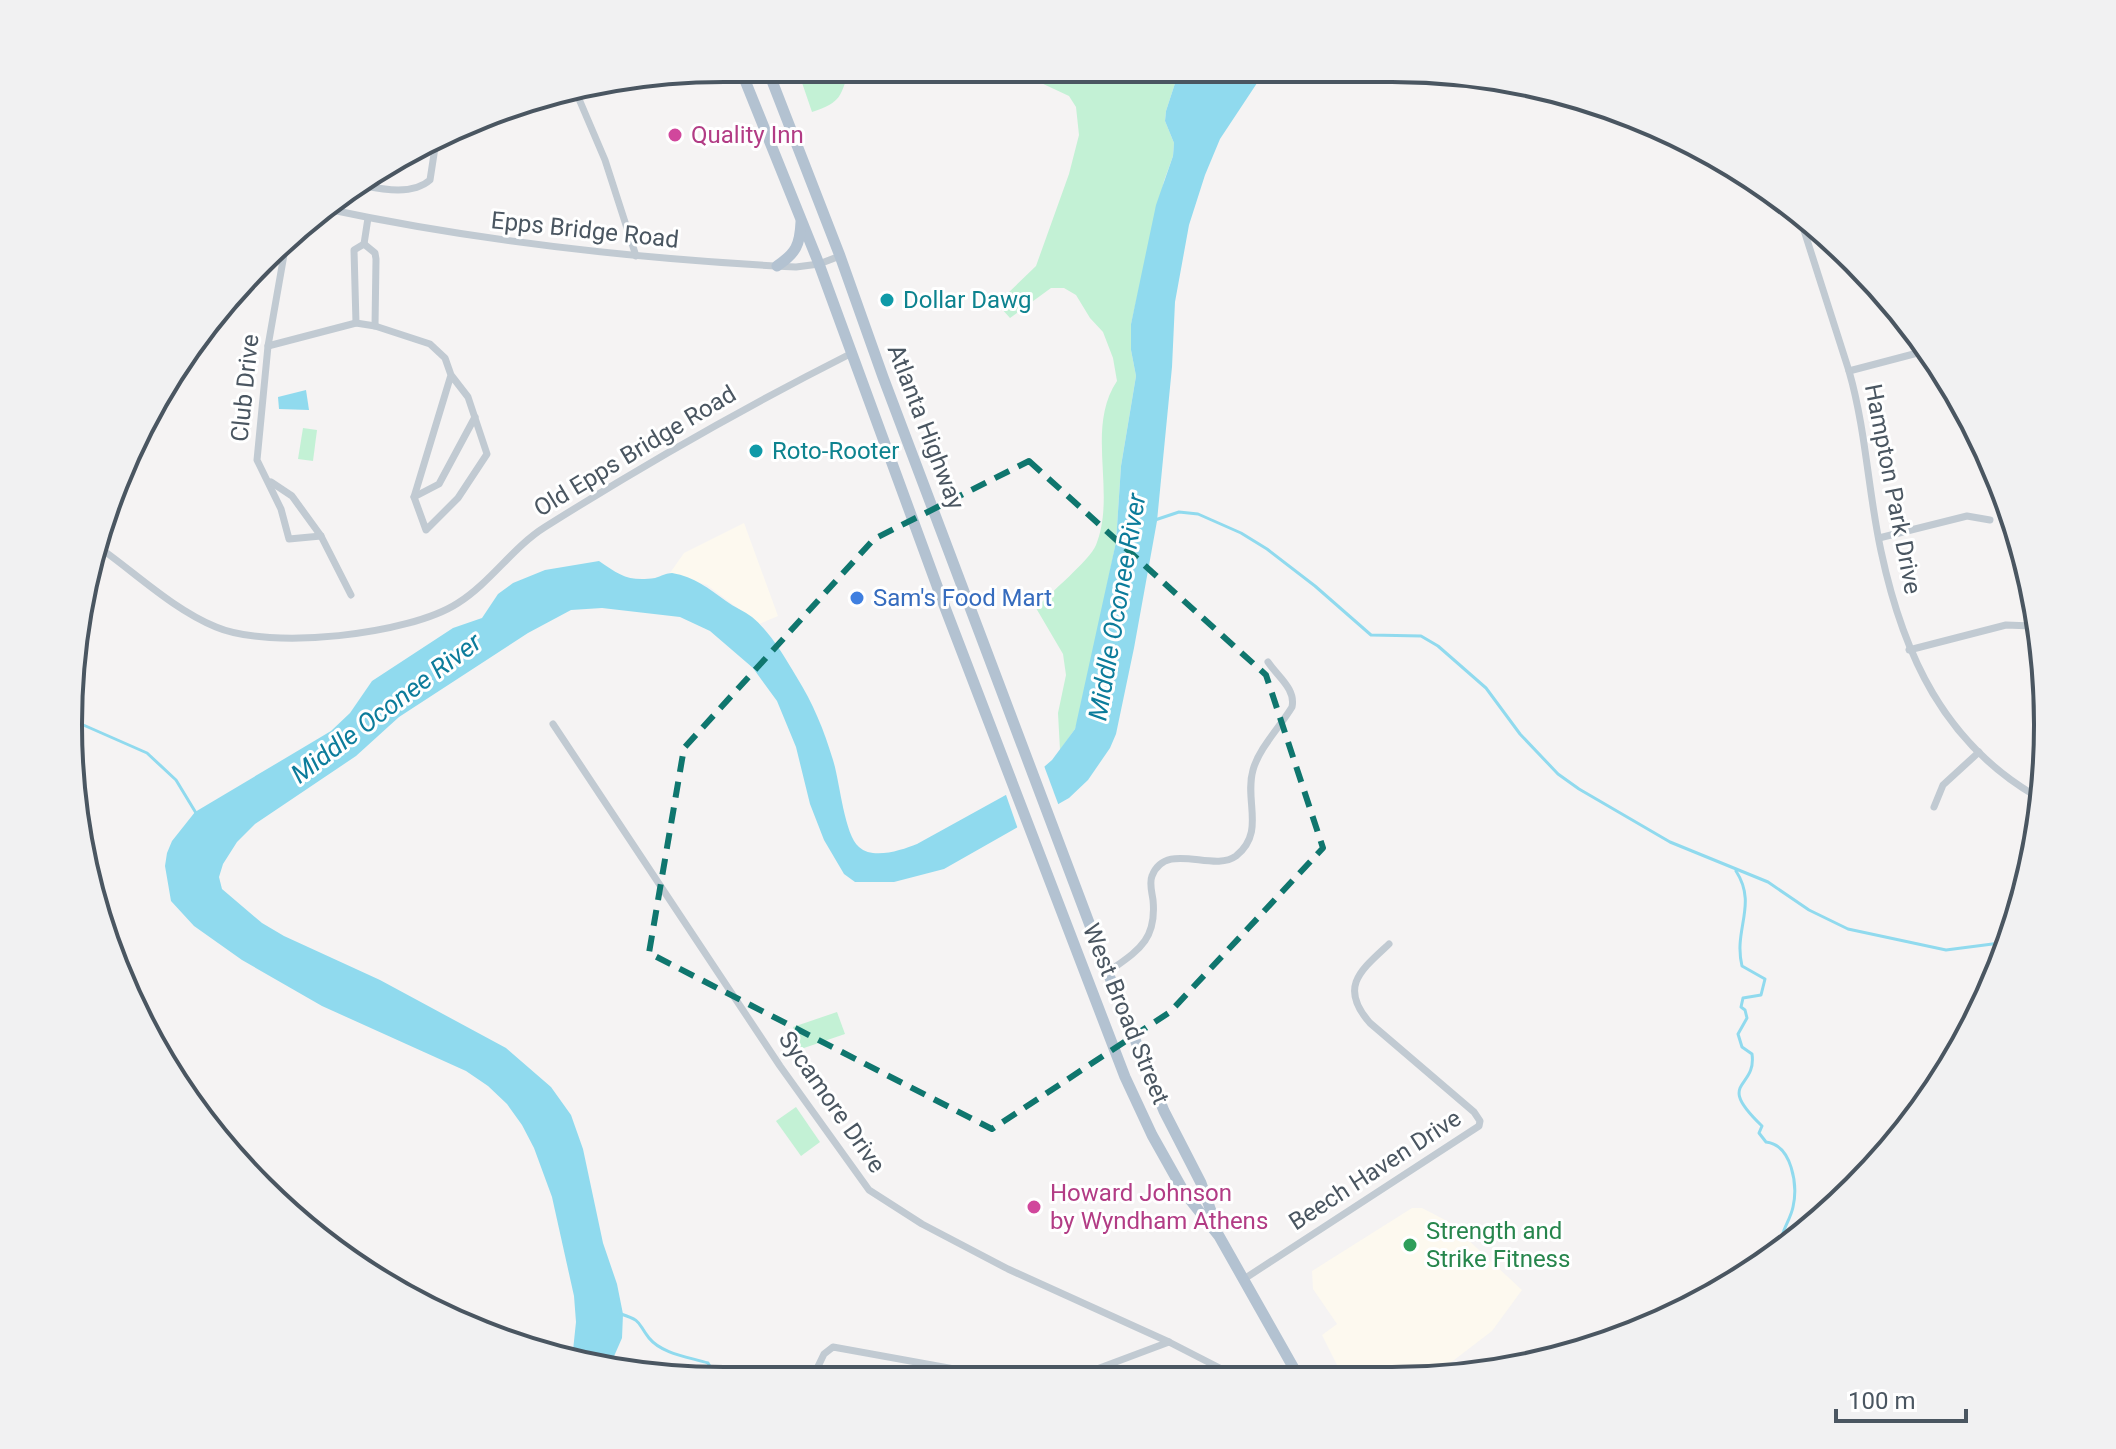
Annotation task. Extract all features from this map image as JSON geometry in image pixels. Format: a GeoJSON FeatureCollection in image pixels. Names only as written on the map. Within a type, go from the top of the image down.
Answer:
{"type":"FeatureCollection","features":[{"type":"Feature","properties":{"kind":"main road","name":"Atlanta Highway"},"geometry":{"type":"LineString","coordinates":[[746,82],[819,264],[1017,794]]}},
{"type":"Feature","properties":{"kind":"main road","name":"Atlanta Highway"},"geometry":{"type":"LineString","coordinates":[[772,82],[1045,801]]}},
{"type":"Feature","properties":{"kind":"main road"},"geometry":{"type":"LineString","coordinates":[[777,266],[790,258],[799,246],[801,217]]}},
{"type":"Feature","properties":{"kind":"main road","name":"West Broad Street"},"geometry":{"type":"LineString","coordinates":[[1017,794],[1118,1058],[1152,1135],[1184,1192],[1219,1236],[1292,1367]]}},
{"type":"Feature","properties":{"kind":"main road","name":"West Broad Street"},"geometry":{"type":"LineString","coordinates":[[1045,801],[1138,1050],[1164,1111],[1201,1183],[1219,1236]]}},
{"type":"Feature","properties":{"kind":"main road"},"geometry":{"type":"LineString","coordinates":[[1118,1058],[1138,1050]]}},
{"type":"Feature","properties":{"kind":"street"},"geometry":{"type":"LineString","coordinates":[[579,99],[605,160],[636,256]]}},
{"type":"Feature","properties":{"kind":"street"},"geometry":{"type":"LineString","coordinates":[[374,186],[405,190],[423,186],[430,180],[434,151]]}},
{"type":"Feature","properties":{"kind":"street","name":"Epps Bridge Road"},"geometry":{"type":"LineString","coordinates":[[338,211],[486,240],[636,256],[777,266],[819,264],[840,256]]}},
{"type":"Feature","properties":{"kind":"street"},"geometry":{"type":"LineString","coordinates":[[364,244],[368,218]]}},
{"type":"Feature","properties":{"kind":"street","name":"Hampton Park Drive"},"geometry":{"type":"LineString","coordinates":[[1805,233],[1860,409],[1879,538],[1900,626],[1909,650],[1941,707],[1979,752],[2002,774],[2031,792]]}},
{"type":"Feature","properties":{"kind":"street"},"geometry":{"type":"LineString","coordinates":[[364,244],[375,253],[376,259],[375,326]]}},
{"type":"Feature","properties":{"kind":"street"},"geometry":{"type":"LineString","coordinates":[[356,323],[354,250],[364,244]]}},
{"type":"Feature","properties":{"kind":"street","name":"Club Drive"},"geometry":{"type":"LineString","coordinates":[[284,257],[268,346],[257,460],[269,481],[289,539],[321,536]]}},
{"type":"Feature","properties":{"kind":"street"},"geometry":{"type":"LineString","coordinates":[[268,346],[356,323],[430,344],[445,358],[451,375],[468,397],[487,454],[458,498],[426,530],[414,497],[451,375]]}},
{"type":"Feature","properties":{"kind":"street","name":"Old Epps Bridge Road"},"geometry":{"type":"LineString","coordinates":[[106,552],[163,596],[219,629],[265,637],[314,639],[417,620],[458,603],[539,531],[593,497],[762,399],[852,353]]}},
{"type":"Feature","properties":{"kind":"street"},"geometry":{"type":"LineString","coordinates":[[1849,371],[1916,354]]}},
{"type":"Feature","properties":{"kind":"street"},"geometry":{"type":"LineString","coordinates":[[414,497],[439,484],[475,417]]}},
{"type":"Feature","properties":{"kind":"street"},"geometry":{"type":"LineString","coordinates":[[269,481],[292,496],[321,536],[351,595]]}},
{"type":"Feature","properties":{"kind":"street"},"geometry":{"type":"LineString","coordinates":[[1879,538],[1967,516],[1990,520]]}},
{"type":"Feature","properties":{"kind":"street"},"geometry":{"type":"LineString","coordinates":[[1909,650],[2006,625],[2026,626]]}},
{"type":"Feature","properties":{"kind":"street"},"geometry":{"type":"LineString","coordinates":[[1108,973],[1135,953],[1148,938],[1154,913],[1151,880],[1158,868],[1179,857],[1219,862],[1229,860],[1250,840],[1253,828],[1250,793],[1254,767],[1294,699],[1291,690],[1268,662]]}},
{"type":"Feature","properties":{"kind":"street","name":"Sycamore Drive"},"geometry":{"type":"LineString","coordinates":[[553,724],[780,1066],[869,1190],[922,1224],[1008,1269],[1218,1367]]}},
{"type":"Feature","properties":{"kind":"street"},"geometry":{"type":"LineString","coordinates":[[1934,807],[1943,785],[1979,752]]}},
{"type":"Feature","properties":{"kind":"street","name":"Beech Haven Drive"},"geometry":{"type":"LineString","coordinates":[[1244,1279],[1479,1126],[1474,1112],[1370,1023],[1359,1009],[1353,991],[1355,983],[1365,966],[1389,944]]}},
{"type":"Feature","properties":{"kind":"street"},"geometry":{"type":"LineString","coordinates":[[1102,1367],[1169,1342]]}},
{"type":"Feature","properties":{"kind":"street"},"geometry":{"type":"LineString","coordinates":[[818,1367],[824,1354],[833,1347],[928,1367]]}},
{"type":"Feature","properties":{"kind":"highlighted area"},"geometry":{"type":"Polygon","coordinates":[[[1029,461],[1266,675],[1323,848],[1170,1012],[992,1129],[649,953],[684,748],[874,539],[1029,461]]]}},
{"type":"Feature","properties":{"kind":"shaded area"},"geometry":{"type":"Polygon","coordinates":[[[744,523],[778,616],[759,624],[707,585],[670,573],[684,553],[744,523]]]}},
{"type":"Feature","properties":{"kind":"shaded area"},"geometry":{"type":"Polygon","coordinates":[[[1412,1208],[1422,1208],[1449,1222],[1522,1290],[1492,1331],[1448,1365],[1338,1367],[1322,1335],[1337,1324],[1313,1289],[1312,1271],[1412,1208]]]}},
{"type":"Feature","properties":{"kind":"green space"},"geometry":{"type":"Polygon","coordinates":[[[802,82],[845,82],[835,101],[812,112],[802,82]]]}},
{"type":"Feature","properties":{"kind":"green space"},"geometry":{"type":"Polygon","coordinates":[[[1039,82],[1175,82],[1165,121],[1174,143],[1173,156],[1164,181],[1131,324],[1131,350],[1136,376],[1121,466],[1116,542],[1082,708],[1075,729],[1060,750],[1058,713],[1066,675],[1063,654],[1036,608],[1078,568],[1096,545],[1104,504],[1103,420],[1117,381],[1113,358],[1103,332],[1076,295],[1064,288],[1051,288],[1010,318],[1001,308],[1007,294],[1036,266],[1069,174],[1079,135],[1076,107],[1069,96],[1039,82]]]}},
{"type":"Feature","properties":{"kind":"green space"},"geometry":{"type":"Polygon","coordinates":[[[303,428],[317,430],[313,461],[298,459],[303,428]]]}},
{"type":"Feature","properties":{"kind":"green space"},"geometry":{"type":"Polygon","coordinates":[[[837,1012],[845,1034],[801,1049],[793,1027],[837,1012]]]}},
{"type":"Feature","properties":{"kind":"green space"},"geometry":{"type":"Polygon","coordinates":[[[796,1107],[820,1142],[801,1156],[776,1121],[796,1107]]]}},
{"type":"Feature","properties":{"kind":"water","name":"Middle Oconee River"},"geometry":{"type":"Polygon","coordinates":[[[1175,82],[1258,82],[1220,139],[1189,225],[1175,302],[1157,521],[1116,734],[1088,780],[1069,798],[944,869],[894,882],[855,882],[844,874],[824,840],[810,804],[796,747],[777,701],[753,668],[710,631],[680,617],[602,608],[571,610],[528,633],[399,717],[356,756],[255,824],[237,842],[223,864],[219,877],[222,889],[262,923],[380,980],[506,1048],[551,1087],[571,1115],[583,1149],[603,1243],[623,1314],[622,1338],[614,1357],[573,1349],[574,1296],[552,1197],[534,1148],[507,1104],[466,1071],[322,1006],[242,960],[194,926],[171,901],[165,866],[172,841],[195,812],[331,731],[350,713],[372,681],[453,628],[482,618],[498,594],[513,583],[545,570],[599,561],[631,578],[655,578],[672,573],[688,577],[759,623],[791,668],[818,717],[833,760],[850,831],[865,851],[888,853],[917,844],[1022,786],[1052,760],[1075,729],[1116,542],[1121,466],[1136,376],[1131,350],[1131,324],[1156,205],[1173,156],[1174,143],[1165,121],[1175,82]]]}},
{"type":"Feature","properties":{"kind":"water"},"geometry":{"type":"Polygon","coordinates":[[[306,390],[309,410],[279,409],[278,397],[306,390]]]}},
{"type":"Feature","properties":{"kind":"pier"},"geometry":{"type":"Polygon","coordinates":[[[1043,763],[1060,809],[1019,832],[1005,792],[1043,763]]]}},
{"type":"Feature","properties":{"kind":"waterway","name":"Middle Oconee River"},"geometry":{"type":"LineString","coordinates":[[1155,520],[1179,512],[1198,514],[1241,533],[1315,586],[1371,635],[1421,636],[1438,646],[1486,688],[1520,734],[1558,774],[1670,842],[1768,882],[1809,910],[1848,929],[1946,950],[1995,944]]}},
{"type":"Feature","properties":{"kind":"waterway"},"geometry":{"type":"LineString","coordinates":[[82,724],[147,753],[176,780],[196,813]]}},
{"type":"Feature","properties":{"kind":"waterway"},"geometry":{"type":"LineString","coordinates":[[1736,871],[1745,895],[1740,940],[1742,966],[1765,979],[1761,995],[1743,998],[1741,1007],[1747,1018],[1738,1034],[1742,1047],[1752,1054],[1752,1066],[1739,1092],[1748,1111],[1762,1126],[1759,1133],[1766,1142],[1782,1150],[1791,1167],[1794,1198],[1783,1234]]}},
{"type":"Feature","properties":{"kind":"waterway"},"geometry":{"type":"LineString","coordinates":[[621,1314],[636,1321],[661,1348],[708,1363],[710,1367]]}},
{"type":"Feature","properties":{"kind":"place","name":"Quality Inn"},"geometry":{"type":"Point","coordinates":[675,135]}},
{"type":"Feature","properties":{"kind":"place","name":"Dollar Dawg"},"geometry":{"type":"Point","coordinates":[887,300]}},
{"type":"Feature","properties":{"kind":"place","name":"Roto-Rooter"},"geometry":{"type":"Point","coordinates":[756,451]}},
{"type":"Feature","properties":{"kind":"place","name":"Sam's Food Mart"},"geometry":{"type":"Point","coordinates":[857,598]}},
{"type":"Feature","properties":{"kind":"place","name":"Howard Johnson by Wyndham Athens"},"geometry":{"type":"Point","coordinates":[1034,1207]}},
{"type":"Feature","properties":{"kind":"place","name":"Strength and Strike Fitness"},"geometry":{"type":"Point","coordinates":[1410,1245]}}]}
